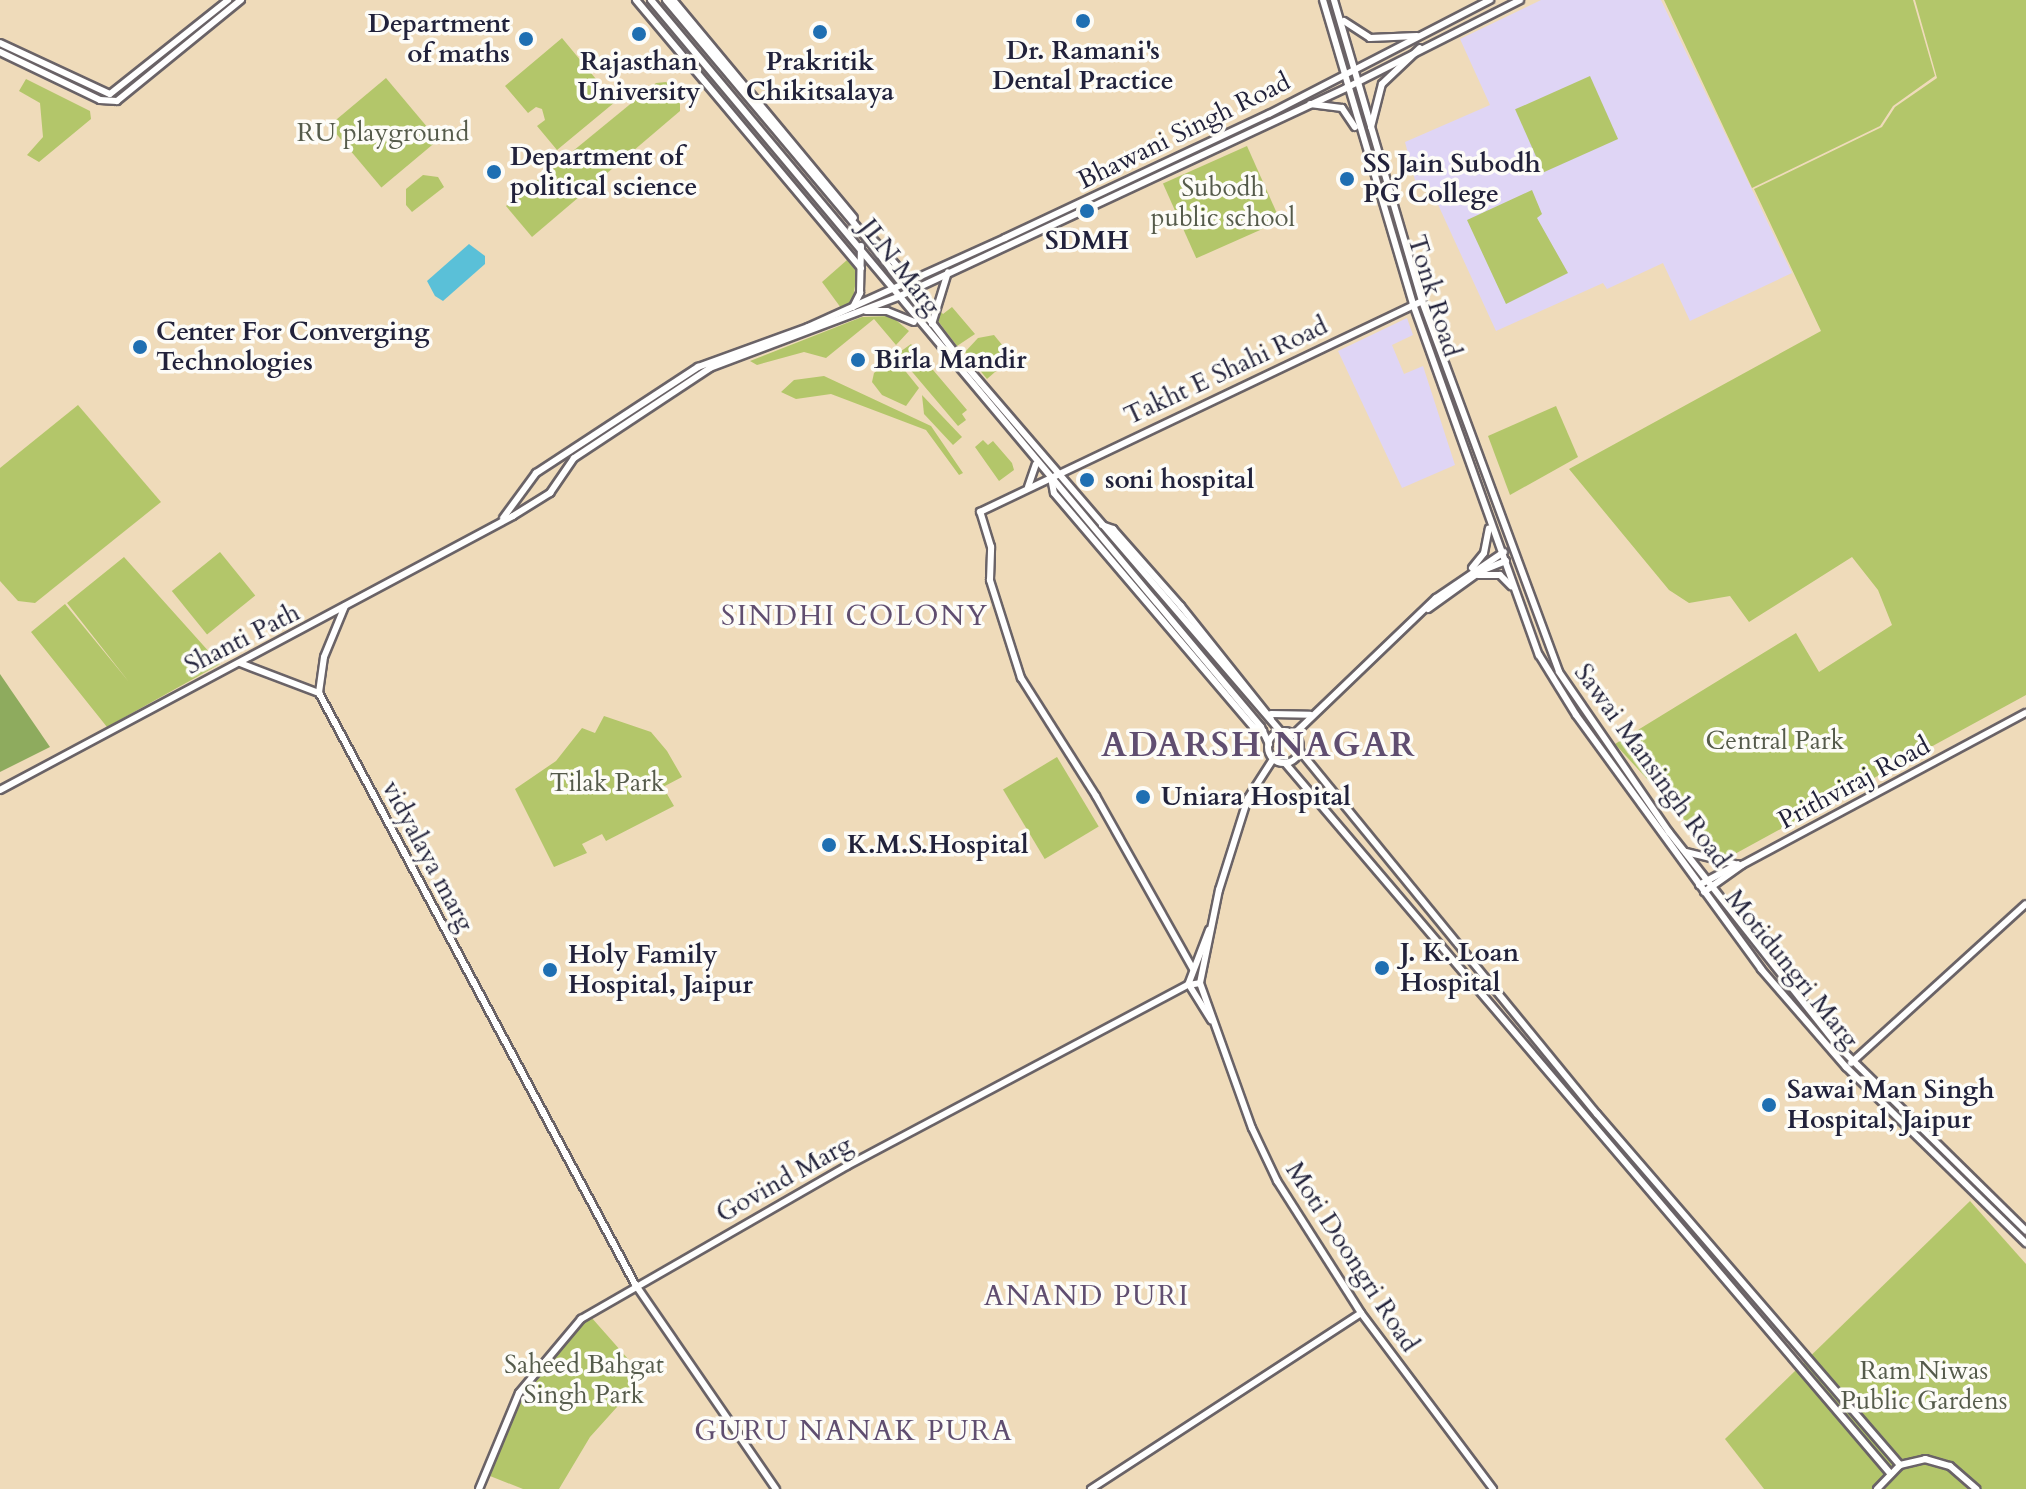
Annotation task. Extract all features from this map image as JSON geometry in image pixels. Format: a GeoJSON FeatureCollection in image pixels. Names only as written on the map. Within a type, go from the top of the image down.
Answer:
{"type":"FeatureCollection","features":[{"type":"Feature","properties":{"kind":"main road"},"geometry":{"type":"LineString","coordinates":[[0,43],[110,94],[121,90],[228,0]]}},
{"type":"Feature","properties":{"kind":"main road"},"geometry":{"type":"LineString","coordinates":[[0,52],[100,100],[117,101],[241,0]]}},
{"type":"Feature","properties":{"kind":"main road"},"geometry":{"type":"LineString","coordinates":[[636,0],[861,268]]}},
{"type":"Feature","properties":{"kind":"main road","name":"JLN Marg"},"geometry":{"type":"LineString","coordinates":[[651,0],[861,246],[917,324],[1263,731],[1269,744]]}},
{"type":"Feature","properties":{"kind":"main road","name":"JLN Marg"},"geometry":{"type":"LineString","coordinates":[[666,0],[852,218],[932,324],[1281,732]]}},
{"type":"Feature","properties":{"kind":"main road"},"geometry":{"type":"LineString","coordinates":[[673,0],[852,218],[902,273],[918,277]]}},
{"type":"Feature","properties":{"kind":"main road"},"geometry":{"type":"LineString","coordinates":[[1323,0],[1346,88]]}},
{"type":"Feature","properties":{"kind":"main road","name":"Sawai Mansingh Road"},"geometry":{"type":"LineString","coordinates":[[1334,0],[1373,143],[1422,301],[1513,559],[1559,672],[1683,851],[1849,1064],[2026,1231]]}},
{"type":"Feature","properties":{"kind":"main road","name":"Bhawani Singh Road"},"geometry":{"type":"LineString","coordinates":[[891,289],[1343,76],[1490,0]]}},
{"type":"Feature","properties":{"kind":"main road","name":"Bhawani Singh Road"},"geometry":{"type":"LineString","coordinates":[[554,485],[574,458],[710,368],[907,293],[1346,88],[1520,0]]}},
{"type":"Feature","properties":{"kind":"main road"},"geometry":{"type":"LineString","coordinates":[[1337,11],[1349,28],[1370,38],[1417,36]]}},
{"type":"Feature","properties":{"kind":"main road"},"geometry":{"type":"LineString","coordinates":[[1373,143],[1370,118],[1379,91],[1420,48]]}},
{"type":"Feature","properties":{"kind":"main road","name":"Tonk Road"},"geometry":{"type":"LineString","coordinates":[[1346,88],[1413,304],[1487,516]]}},
{"type":"Feature","properties":{"kind":"main road"},"geometry":{"type":"LineString","coordinates":[[1310,104],[1330,103],[1346,111],[1365,148]]}},
{"type":"Feature","properties":{"kind":"main road"},"geometry":{"type":"LineString","coordinates":[[853,307],[861,268],[861,246]]}},
{"type":"Feature","properties":{"kind":"main road"},"geometry":{"type":"LineString","coordinates":[[932,324],[948,272]]}},
{"type":"Feature","properties":{"kind":"main road"},"geometry":{"type":"LineString","coordinates":[[501,521],[540,471],[698,367],[853,307],[891,289]]}},
{"type":"Feature","properties":{"kind":"main road","name":"Takht E Shahi Road"},"geometry":{"type":"LineString","coordinates":[[1050,480],[1058,472],[1422,301]]}},
{"type":"Feature","properties":{"kind":"main road"},"geometry":{"type":"LineString","coordinates":[[866,311],[900,314],[917,324]]}},
{"type":"Feature","properties":{"kind":"main road"},"geometry":{"type":"LineString","coordinates":[[1028,487],[1036,463]]}},
{"type":"Feature","properties":{"kind":"main road"},"geometry":{"type":"LineString","coordinates":[[540,471],[549,474],[554,485]]}},
{"type":"Feature","properties":{"kind":"main road"},"geometry":{"type":"LineString","coordinates":[[1050,480],[1028,487],[980,512],[991,547],[990,580],[1021,678],[1096,796],[1192,972],[1200,980]]}},
{"type":"Feature","properties":{"kind":"main road"},"geometry":{"type":"LineString","coordinates":[[529,483],[541,497]]}},
{"type":"Feature","properties":{"kind":"main road","name":"Shanti Path"},"geometry":{"type":"LineString","coordinates":[[0,790],[501,521],[541,497],[554,485]]}},
{"type":"Feature","properties":{"kind":"main road"},"geometry":{"type":"LineString","coordinates":[[1472,573],[1488,540],[1487,516]]}},
{"type":"Feature","properties":{"kind":"main road","name":"Motidungri Marg"},"geometry":{"type":"LineString","coordinates":[[1487,516],[1548,672],[1704,892],[1849,1064],[2026,1243]]}},
{"type":"Feature","properties":{"kind":"main road"},"geometry":{"type":"LineString","coordinates":[[1293,735],[1428,609],[1472,573],[1510,549]]}},
{"type":"Feature","properties":{"kind":"main road"},"geometry":{"type":"LineString","coordinates":[[1472,573],[1513,559]]}},
{"type":"Feature","properties":{"kind":"main road"},"geometry":{"type":"LineString","coordinates":[[1472,573],[1500,575],[1515,592]]}},
{"type":"Feature","properties":{"kind":"main road"},"geometry":{"type":"LineString","coordinates":[[239,663],[319,693],[324,657],[345,606]]}},
{"type":"Feature","properties":{"kind":"main road","name":"vidyalaya marg"},"geometry":{"type":"LineString","coordinates":[[319,693],[635,1284],[776,1489]]}},
{"type":"Feature","properties":{"kind":"main road","name":"Prithviraj Road"},"geometry":{"type":"LineString","coordinates":[[1704,892],[1738,864],[2026,713]]}},
{"type":"Feature","properties":{"kind":"main road"},"geometry":{"type":"LineString","coordinates":[[1271,718],[1314,714]]}},
{"type":"Feature","properties":{"kind":"main road"},"geometry":{"type":"LineString","coordinates":[[1200,980],[1248,798],[1273,759],[1269,744],[1281,732],[1293,735]]}},
{"type":"Feature","properties":{"kind":"main road"},"geometry":{"type":"LineString","coordinates":[[1293,735],[1299,750],[1434,913],[1819,1375],[1900,1465]]}},
{"type":"Feature","properties":{"kind":"main road"},"geometry":{"type":"LineString","coordinates":[[1285,763],[1299,750]]}},
{"type":"Feature","properties":{"kind":"main road"},"geometry":{"type":"LineString","coordinates":[[1273,759],[1285,763],[1424,922],[1890,1473]]}},
{"type":"Feature","properties":{"kind":"main road"},"geometry":{"type":"LineString","coordinates":[[1683,851],[1738,864]]}},
{"type":"Feature","properties":{"kind":"main road"},"geometry":{"type":"LineString","coordinates":[[1699,885],[1738,864]]}},
{"type":"Feature","properties":{"kind":"main road"},"geometry":{"type":"LineString","coordinates":[[1849,1064],[2026,904]]}},
{"type":"Feature","properties":{"kind":"main road"},"geometry":{"type":"LineString","coordinates":[[1424,922],[1434,913]]}},
{"type":"Feature","properties":{"kind":"main road"},"geometry":{"type":"LineString","coordinates":[[1190,986],[1192,972],[1213,922]]}},
{"type":"Feature","properties":{"kind":"main road","name":"Govind Marg"},"geometry":{"type":"LineString","coordinates":[[479,1489],[505,1417],[537,1366],[581,1319],[635,1284],[1200,980]]}},
{"type":"Feature","properties":{"kind":"main road","name":"Moti Doongri Road"},"geometry":{"type":"LineString","coordinates":[[1200,980],[1215,1026],[1277,1181],[1361,1313],[1493,1489]]}},
{"type":"Feature","properties":{"kind":"main road","name":"Moti Doongri Road"},"geometry":{"type":"LineString","coordinates":[[1190,986],[1215,1026]]}},
{"type":"Feature","properties":{"kind":"main road"},"geometry":{"type":"LineString","coordinates":[[1091,1489],[1361,1313]]}},
{"type":"Feature","properties":{"kind":"main road"},"geometry":{"type":"LineString","coordinates":[[1811,1382],[1819,1375]]}},
{"type":"Feature","properties":{"kind":"main road"},"geometry":{"type":"LineString","coordinates":[[1877,1489],[1900,1465],[1939,1461],[1976,1489]]}},
{"type":"Feature","properties":{"kind":"shaded area"},"geometry":{"type":"Polygon","coordinates":[[[1541,0],[1661,0],[1792,273],[1690,321],[1663,263],[1607,289],[1603,283],[1496,331],[1429,185],[1417,188],[1405,142],[1490,105],[1460,39],[1541,0]]]}},
{"type":"Feature","properties":{"kind":"shaded area"},"geometry":{"type":"Polygon","coordinates":[[[1407,318],[1413,335],[1392,345],[1404,374],[1423,366],[1455,465],[1402,488],[1338,351],[1407,318]]]}},
{"type":"Feature","properties":{"kind":"green space"},"geometry":{"type":"Polygon","coordinates":[[[1664,0],[1913,0],[1935,76],[1893,106],[1880,126],[1752,188],[1664,0]]]}},
{"type":"Feature","properties":{"kind":"green space","name":"Central Park"},"geometry":{"type":"Polygon","coordinates":[[[1915,0],[2026,0],[2026,695],[1722,861],[1615,744],[1796,633],[1819,672],[1892,625],[1878,590],[1852,557],[1749,622],[1730,596],[1689,603],[1669,590],[1569,469],[1821,331],[1754,189],[1882,127],[1895,107],[1937,78],[1915,0]]]}},
{"type":"Feature","properties":{"kind":"green space"},"geometry":{"type":"Polygon","coordinates":[[[562,38],[615,102],[557,150],[537,126],[545,120],[542,109],[536,107],[528,113],[505,86],[562,38]]]}},
{"type":"Feature","properties":{"kind":"green space"},"geometry":{"type":"Polygon","coordinates":[[[1590,76],[1618,139],[1543,172],[1515,109],[1590,76]]]}},
{"type":"Feature","properties":{"kind":"green space","name":"RU playground"},"geometry":{"type":"Polygon","coordinates":[[[386,78],[438,140],[381,188],[329,126],[386,78]]]}},
{"type":"Feature","properties":{"kind":"green space"},"geometry":{"type":"Polygon","coordinates":[[[26,79],[90,111],[91,119],[39,162],[27,155],[43,137],[40,103],[19,91],[26,79]]]}},
{"type":"Feature","properties":{"kind":"green space"},"geometry":{"type":"Polygon","coordinates":[[[666,82],[680,94],[680,111],[532,237],[506,206],[656,83],[666,82]]]}},
{"type":"Feature","properties":{"kind":"green space","name":"Subodh public school"},"geometry":{"type":"Polygon","coordinates":[[[1247,146],[1280,221],[1196,258],[1163,183],[1247,146]]]}},
{"type":"Feature","properties":{"kind":"green space"},"geometry":{"type":"Polygon","coordinates":[[[423,175],[438,177],[444,187],[412,212],[406,205],[406,189],[423,175]]]}},
{"type":"Feature","properties":{"kind":"green space"},"geometry":{"type":"Polygon","coordinates":[[[1532,190],[1542,214],[1537,218],[1568,273],[1506,304],[1467,220],[1532,190]]]}},
{"type":"Feature","properties":{"kind":"green space"},"geometry":{"type":"Polygon","coordinates":[[[847,260],[857,272],[853,300],[841,308],[822,282],[847,260]]]}},
{"type":"Feature","properties":{"kind":"green space"},"geometry":{"type":"Polygon","coordinates":[[[952,307],[975,334],[957,346],[938,321],[938,309],[943,314],[952,307]]]}},
{"type":"Feature","properties":{"kind":"green space"},"geometry":{"type":"Polygon","coordinates":[[[891,316],[909,331],[896,345],[874,319],[826,358],[804,352],[757,365],[750,361],[862,317],[891,316]]]}},
{"type":"Feature","properties":{"kind":"green space"},"geometry":{"type":"Polygon","coordinates":[[[994,335],[1012,357],[987,379],[965,352],[978,338],[994,335]]]}},
{"type":"Feature","properties":{"kind":"green space"},"geometry":{"type":"Polygon","coordinates":[[[911,344],[967,410],[962,414],[966,420],[958,426],[897,354],[911,344]]]}},
{"type":"Feature","properties":{"kind":"green space"},"geometry":{"type":"Polygon","coordinates":[[[894,357],[919,388],[906,406],[882,395],[872,382],[874,373],[894,357]]]}},
{"type":"Feature","properties":{"kind":"green space"},"geometry":{"type":"Polygon","coordinates":[[[824,376],[931,426],[963,473],[959,475],[926,430],[831,394],[796,399],[781,392],[794,380],[824,376]]]}},
{"type":"Feature","properties":{"kind":"green space"},"geometry":{"type":"Polygon","coordinates":[[[922,395],[962,437],[953,445],[924,414],[922,395]]]}},
{"type":"Feature","properties":{"kind":"green space"},"geometry":{"type":"Polygon","coordinates":[[[78,405],[161,502],[35,603],[18,601],[0,581],[0,468],[78,405]]]}},
{"type":"Feature","properties":{"kind":"green space"},"geometry":{"type":"Polygon","coordinates":[[[1556,406],[1578,457],[1510,495],[1488,436],[1556,406]]]}},
{"type":"Feature","properties":{"kind":"green space"},"geometry":{"type":"Polygon","coordinates":[[[983,440],[988,445],[993,441],[1012,463],[1014,470],[999,481],[975,447],[983,440]]]}},
{"type":"Feature","properties":{"kind":"green space"},"geometry":{"type":"Polygon","coordinates":[[[220,552],[255,596],[207,635],[172,591],[220,552]]]}},
{"type":"Feature","properties":{"kind":"green space"},"geometry":{"type":"Polygon","coordinates":[[[124,557],[220,664],[107,727],[31,632],[65,604],[129,682],[67,603],[124,557]]]}},
{"type":"Feature","properties":{"kind":"green space"},"geometry":{"type":"Polygon","coordinates":[[[0,674],[50,747],[0,772],[0,674]]]}},
{"type":"Feature","properties":{"kind":"green space","name":"Tilak Park"},"geometry":{"type":"Polygon","coordinates":[[[604,716],[651,732],[667,751],[682,777],[663,787],[674,806],[606,841],[602,834],[582,844],[587,853],[554,867],[515,789],[556,761],[582,728],[595,733],[604,716]]]}},
{"type":"Feature","properties":{"kind":"green space"},"geometry":{"type":"Polygon","coordinates":[[[1057,757],[1099,826],[1045,859],[1003,789],[1057,757]]]}},
{"type":"Feature","properties":{"kind":"green space","name":"Ram Niwas Public Gardens"},"geometry":{"type":"Polygon","coordinates":[[[1970,1201],[2026,1264],[2026,1489],[1764,1489],[1725,1439],[1970,1201]]]}},
{"type":"Feature","properties":{"kind":"green space","name":"Saheed Bahgat Singh Park"},"geometry":{"type":"Polygon","coordinates":[[[591,1317],[644,1377],[590,1437],[559,1489],[523,1489],[490,1476],[509,1420],[527,1386],[576,1324],[591,1317]]]}},
{"type":"Feature","properties":{"kind":"water"},"geometry":{"type":"Polygon","coordinates":[[[469,244],[485,256],[485,264],[443,301],[435,296],[427,281],[469,244]]]}},
{"type":"Feature","properties":{"kind":"place","name":"Dr. Ramani's Dental Practice"},"geometry":{"type":"Point","coordinates":[1083,21]}},
{"type":"Feature","properties":{"kind":"place","name":"Prakritik Chikitsalaya"},"geometry":{"type":"Point","coordinates":[820,32]}},
{"type":"Feature","properties":{"kind":"place","name":"Rajasthan University"},"geometry":{"type":"Point","coordinates":[639,34]}},
{"type":"Feature","properties":{"kind":"place","name":"Department of maths"},"geometry":{"type":"Point","coordinates":[526,39]}},
{"type":"Feature","properties":{"kind":"place","name":"Department of political science"},"geometry":{"type":"Point","coordinates":[494,172]}},
{"type":"Feature","properties":{"kind":"place","name":"SS Jain Subodh PG College"},"geometry":{"type":"Point","coordinates":[1347,179]}},
{"type":"Feature","properties":{"kind":"place","name":"SDMH"},"geometry":{"type":"Point","coordinates":[1087,211]}},
{"type":"Feature","properties":{"kind":"place","name":"Center For Converging Technologies"},"geometry":{"type":"Point","coordinates":[140,347]}},
{"type":"Feature","properties":{"kind":"place","name":"Birla Mandir"},"geometry":{"type":"Point","coordinates":[858,360]}},
{"type":"Feature","properties":{"kind":"place","name":"soni hospital"},"geometry":{"type":"Point","coordinates":[1087,480]}},
{"type":"Feature","properties":{"kind":"place","name":"Uniara Hospital"},"geometry":{"type":"Point","coordinates":[1143,797]}},
{"type":"Feature","properties":{"kind":"place","name":"K.M.S.Hospital"},"geometry":{"type":"Point","coordinates":[829,845]}},
{"type":"Feature","properties":{"kind":"place","name":"J. K. Loan Hospital"},"geometry":{"type":"Point","coordinates":[1382,968]}},
{"type":"Feature","properties":{"kind":"place","name":"Holy Family Hospital, Jaipur"},"geometry":{"type":"Point","coordinates":[550,970]}},
{"type":"Feature","properties":{"kind":"place","name":"Sawai Man Singh Hospital, Jaipur"},"geometry":{"type":"Point","coordinates":[1769,1105]}},
{"type":"Feature","properties":{"kind":"district","name":"SINDHI COLONY"},"geometry":{"type":"Point","coordinates":[855,616]}},
{"type":"Feature","properties":{"kind":"district","name":"ADARSH NAGAR"},"geometry":{"type":"Point","coordinates":[1259,746]}},
{"type":"Feature","properties":{"kind":"district","name":"ANAND PURI"},"geometry":{"type":"Point","coordinates":[1087,1296]}},
{"type":"Feature","properties":{"kind":"district","name":"GURU NANAK PURA"},"geometry":{"type":"Point","coordinates":[854,1431]}}]}
